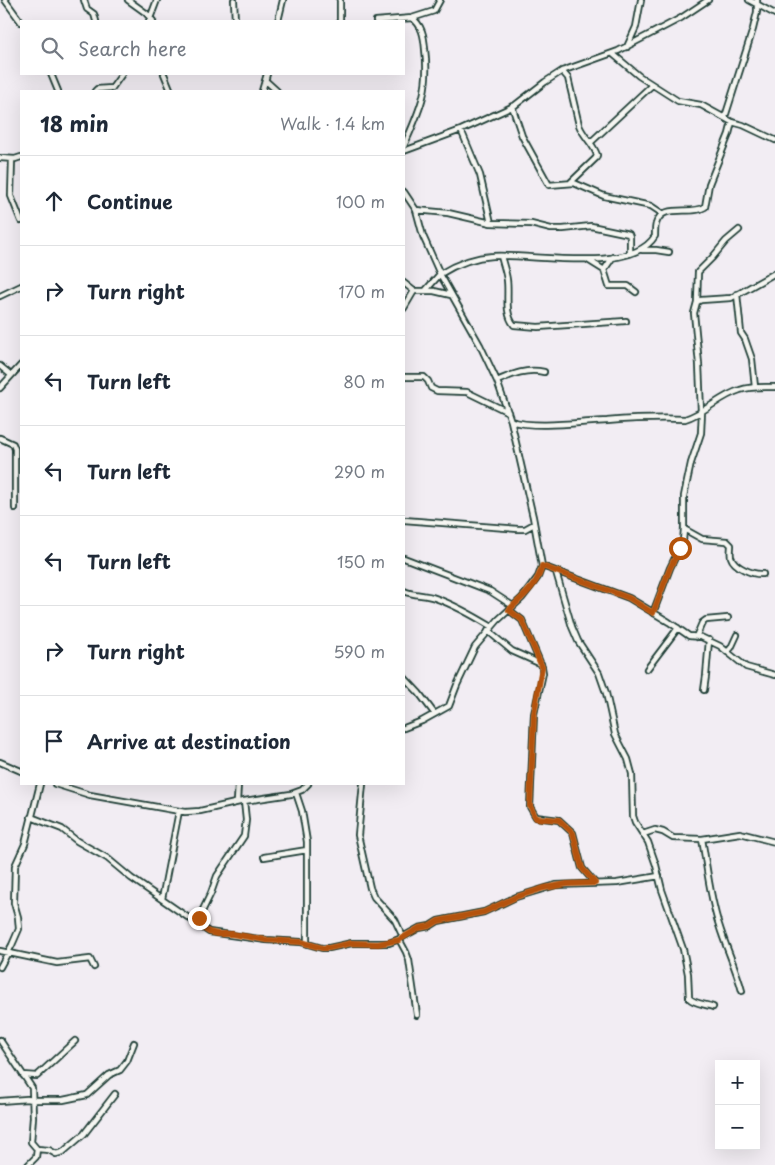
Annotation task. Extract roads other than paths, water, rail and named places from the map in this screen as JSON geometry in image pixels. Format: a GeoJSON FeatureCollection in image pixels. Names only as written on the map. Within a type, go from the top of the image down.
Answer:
{"type":"FeatureCollection","features":[{"type":"Feature","properties":{"kind":"street"},"geometry":{"type":"LineString","coordinates":[[5,0],[20,21]]}},
{"type":"Feature","properties":{"kind":"street"},"geometry":{"type":"LineString","coordinates":[[84,0],[87,9],[94,14],[96,20]]}},
{"type":"Feature","properties":{"kind":"street"},"geometry":{"type":"LineString","coordinates":[[128,0],[151,20],[157,0]]}},
{"type":"Feature","properties":{"kind":"street"},"geometry":{"type":"LineString","coordinates":[[234,0],[235,20]]}},
{"type":"Feature","properties":{"kind":"street"},"geometry":{"type":"LineString","coordinates":[[278,20],[283,0]]}},
{"type":"Feature","properties":{"kind":"street"},"geometry":{"type":"LineString","coordinates":[[340,0],[340,20]]}},
{"type":"Feature","properties":{"kind":"street"},"geometry":{"type":"LineString","coordinates":[[388,20],[412,18],[434,11],[440,0]]}},
{"type":"Feature","properties":{"kind":"street"},"geometry":{"type":"LineString","coordinates":[[627,47],[636,27],[641,0]]}},
{"type":"Feature","properties":{"kind":"street"},"geometry":{"type":"LineString","coordinates":[[405,151],[461,130],[512,106],[562,71],[613,54],[681,18],[708,0]]}},
{"type":"Feature","properties":{"kind":"street"},"geometry":{"type":"LineString","coordinates":[[749,0],[775,14]]}},
{"type":"Feature","properties":{"kind":"street"},"geometry":{"type":"LineString","coordinates":[[725,117],[753,29],[757,3]]}},
{"type":"Feature","properties":{"kind":"street"},"geometry":{"type":"LineString","coordinates":[[405,144],[420,109],[427,81],[423,33],[412,18]]}},
{"type":"Feature","properties":{"kind":"street"},"geometry":{"type":"LineString","coordinates":[[613,54],[628,68],[678,101],[701,105],[732,122],[775,140]]}},
{"type":"Feature","properties":{"kind":"street"},"geometry":{"type":"LineString","coordinates":[[562,71],[568,78],[581,131],[597,152],[596,158],[571,182]]}},
{"type":"Feature","properties":{"kind":"street"},"geometry":{"type":"LineString","coordinates":[[51,75],[58,90]]}},
{"type":"Feature","properties":{"kind":"street"},"geometry":{"type":"LineString","coordinates":[[97,90],[112,88],[121,75]]}},
{"type":"Feature","properties":{"kind":"street"},"geometry":{"type":"LineString","coordinates":[[164,75],[171,90]]}},
{"type":"Feature","properties":{"kind":"street"},"geometry":{"type":"LineString","coordinates":[[262,90],[267,75]]}},
{"type":"Feature","properties":{"kind":"street"},"geometry":{"type":"LineString","coordinates":[[266,82],[277,90]]}},
{"type":"Feature","properties":{"kind":"street"},"geometry":{"type":"LineString","coordinates":[[591,142],[652,85]]}},
{"type":"Feature","properties":{"kind":"street"},"geometry":{"type":"LineString","coordinates":[[512,106],[522,136],[547,183],[551,185],[571,182],[615,199],[651,206],[663,214]]}},
{"type":"Feature","properties":{"kind":"street"},"geometry":{"type":"LineString","coordinates":[[426,290],[440,274],[468,260],[501,256],[529,256],[588,260],[613,258],[638,250],[653,239],[655,236],[655,224],[663,214],[672,210],[694,211],[705,207],[709,184],[732,122]]}},
{"type":"Feature","properties":{"kind":"street"},"geometry":{"type":"LineString","coordinates":[[461,130],[480,175],[490,223]]}},
{"type":"Feature","properties":{"kind":"street"},"geometry":{"type":"LineString","coordinates":[[0,158],[20,157]]}},
{"type":"Feature","properties":{"kind":"street"},"geometry":{"type":"LineString","coordinates":[[12,159],[11,196],[20,219]]}},
{"type":"Feature","properties":{"kind":"street"},"geometry":{"type":"LineString","coordinates":[[405,194],[416,210],[423,236],[440,274],[480,345],[497,381],[508,412],[542,566],[538,577],[520,602],[511,608],[475,647],[456,685],[449,706],[422,721],[405,728]]}},
{"type":"Feature","properties":{"kind":"street"},"geometry":{"type":"LineString","coordinates":[[416,210],[448,213],[490,223],[531,224],[551,229],[591,226],[612,229],[629,234],[630,253]]}},
{"type":"Feature","properties":{"kind":"street"},"geometry":{"type":"LineString","coordinates":[[653,613],[670,568],[680,548],[684,529],[684,496],[691,463],[701,433],[702,412],[694,313],[698,272],[726,241],[739,230]]}},
{"type":"Feature","properties":{"kind":"street"},"geometry":{"type":"LineString","coordinates":[[638,250],[669,252]]}},
{"type":"Feature","properties":{"kind":"street"},"geometry":{"type":"LineString","coordinates":[[501,256],[507,279],[508,310],[511,322],[514,325],[538,327],[626,321]]}},
{"type":"Feature","properties":{"kind":"street"},"geometry":{"type":"LineString","coordinates":[[604,270],[613,258]]}},
{"type":"Feature","properties":{"kind":"street"},"geometry":{"type":"LineString","coordinates":[[588,260],[604,270],[609,286],[628,286],[636,292]]}},
{"type":"Feature","properties":{"kind":"street"},"geometry":{"type":"LineString","coordinates":[[696,302],[731,298],[775,273]]}},
{"type":"Feature","properties":{"kind":"street"},"geometry":{"type":"LineString","coordinates":[[405,284],[414,291],[426,290],[451,295]]}},
{"type":"Feature","properties":{"kind":"street"},"geometry":{"type":"LineString","coordinates":[[0,296],[20,286]]}},
{"type":"Feature","properties":{"kind":"street"},"geometry":{"type":"LineString","coordinates":[[405,306],[414,291]]}},
{"type":"Feature","properties":{"kind":"street"},"geometry":{"type":"LineString","coordinates":[[737,294],[740,327],[752,359],[755,387]]}},
{"type":"Feature","properties":{"kind":"street"},"geometry":{"type":"LineString","coordinates":[[0,366],[11,375]]}},
{"type":"Feature","properties":{"kind":"street"},"geometry":{"type":"LineString","coordinates":[[0,388],[20,366]]}},
{"type":"Feature","properties":{"kind":"street"},"geometry":{"type":"LineString","coordinates":[[497,381],[525,371],[544,372]]}},
{"type":"Feature","properties":{"kind":"street"},"geometry":{"type":"LineString","coordinates":[[405,377],[424,378],[428,381],[430,388],[437,392],[467,392],[508,412]]}},
{"type":"Feature","properties":{"kind":"street"},"geometry":{"type":"LineString","coordinates":[[510,421],[523,424],[574,424],[613,420],[685,419],[702,412],[722,398],[741,389],[775,387]]}},
{"type":"Feature","properties":{"kind":"street"},"geometry":{"type":"LineString","coordinates":[[0,438],[13,444],[15,449],[15,508]]}},
{"type":"Feature","properties":{"kind":"street"},"geometry":{"type":"LineString","coordinates":[[405,520],[518,529],[525,529],[534,524]]}},
{"type":"Feature","properties":{"kind":"street"},"geometry":{"type":"LineString","coordinates":[[684,529],[702,539],[727,541],[731,545],[731,556],[736,564],[754,573],[763,574]]}},
{"type":"Feature","properties":{"kind":"street"},"geometry":{"type":"LineString","coordinates":[[405,558],[490,591],[503,598],[522,620],[543,672],[534,714],[530,806],[536,818],[559,820],[573,833],[582,868],[595,883]]}},
{"type":"Feature","properties":{"kind":"street"},"geometry":{"type":"LineString","coordinates":[[542,566],[629,598],[689,636],[708,640],[746,667],[775,675]]}},
{"type":"Feature","properties":{"kind":"street"},"geometry":{"type":"LineString","coordinates":[[556,572],[572,627],[582,648],[599,672],[606,693],[615,734],[628,759],[632,774],[633,816],[648,842],[686,960],[689,998],[694,1002],[713,1007]]}},
{"type":"Feature","properties":{"kind":"street"},"geometry":{"type":"LineString","coordinates":[[405,591],[415,596],[431,597],[448,602],[492,627]]}},
{"type":"Feature","properties":{"kind":"street"},"geometry":{"type":"LineString","coordinates":[[696,637],[702,623],[706,620],[728,618]]}},
{"type":"Feature","properties":{"kind":"street"},"geometry":{"type":"LineString","coordinates":[[647,669],[678,628]]}},
{"type":"Feature","properties":{"kind":"street"},"geometry":{"type":"LineString","coordinates":[[488,631],[512,651],[541,664]]}},
{"type":"Feature","properties":{"kind":"street"},"geometry":{"type":"LineString","coordinates":[[727,652],[737,635]]}},
{"type":"Feature","properties":{"kind":"street"},"geometry":{"type":"LineString","coordinates":[[704,690],[708,640]]}},
{"type":"Feature","properties":{"kind":"street"},"geometry":{"type":"LineString","coordinates":[[405,679],[434,713]]}},
{"type":"Feature","properties":{"kind":"street"},"geometry":{"type":"LineString","coordinates":[[0,762],[20,771]]}},
{"type":"Feature","properties":{"kind":"street"},"geometry":{"type":"LineString","coordinates":[[0,967],[19,929],[13,898],[14,866],[25,844],[40,785]]}},
{"type":"Feature","properties":{"kind":"street"},"geometry":{"type":"LineString","coordinates":[[58,785],[90,795],[179,812],[200,811],[237,802],[296,792],[306,785]]}},
{"type":"Feature","properties":{"kind":"street"},"geometry":{"type":"LineString","coordinates":[[237,802],[238,785]]}},
{"type":"Feature","properties":{"kind":"street"},"geometry":{"type":"LineString","coordinates":[[363,785],[358,836],[370,888],[374,897],[395,920],[409,960],[417,1015]]}},
{"type":"Feature","properties":{"kind":"street"},"geometry":{"type":"LineString","coordinates":[[296,792],[306,827],[307,944]]}},
{"type":"Feature","properties":{"kind":"street"},"geometry":{"type":"LineString","coordinates":[[196,924],[217,876],[244,836],[246,820],[244,801]]}},
{"type":"Feature","properties":{"kind":"street"},"geometry":{"type":"LineString","coordinates":[[162,899],[179,812]]}},
{"type":"Feature","properties":{"kind":"street"},"geometry":{"type":"LineString","coordinates":[[32,818],[62,829],[77,841],[107,858],[131,878],[209,932],[266,940],[295,941],[329,948],[352,943],[384,944],[438,921],[484,912],[516,897],[544,888],[567,884],[617,883],[659,876]]}},
{"type":"Feature","properties":{"kind":"street"},"geometry":{"type":"LineString","coordinates":[[643,834],[655,830],[673,838],[702,838],[740,833],[775,842]]}},
{"type":"Feature","properties":{"kind":"street"},"geometry":{"type":"LineString","coordinates":[[702,838],[714,906],[742,991]]}},
{"type":"Feature","properties":{"kind":"street"},"geometry":{"type":"LineString","coordinates":[[264,857],[307,850]]}},
{"type":"Feature","properties":{"kind":"street"},"geometry":{"type":"LineString","coordinates":[[0,951],[56,963],[90,959],[94,968]]}},
{"type":"Feature","properties":{"kind":"street"},"geometry":{"type":"LineString","coordinates":[[0,1040],[31,1084],[34,1117],[31,1142],[37,1149],[49,1150],[56,1154],[63,1152],[84,1134],[115,1094]]}},
{"type":"Feature","properties":{"kind":"street"},"geometry":{"type":"LineString","coordinates":[[23,1075],[34,1077],[41,1073],[75,1041]]}},
{"type":"Feature","properties":{"kind":"street"},"geometry":{"type":"LineString","coordinates":[[0,1101],[27,1099],[63,1100],[87,1095],[109,1075],[120,1070],[127,1061],[134,1043]]}},
{"type":"Feature","properties":{"kind":"street"},"geometry":{"type":"LineString","coordinates":[[28,1165],[36,1157],[37,1149]]}}]}
